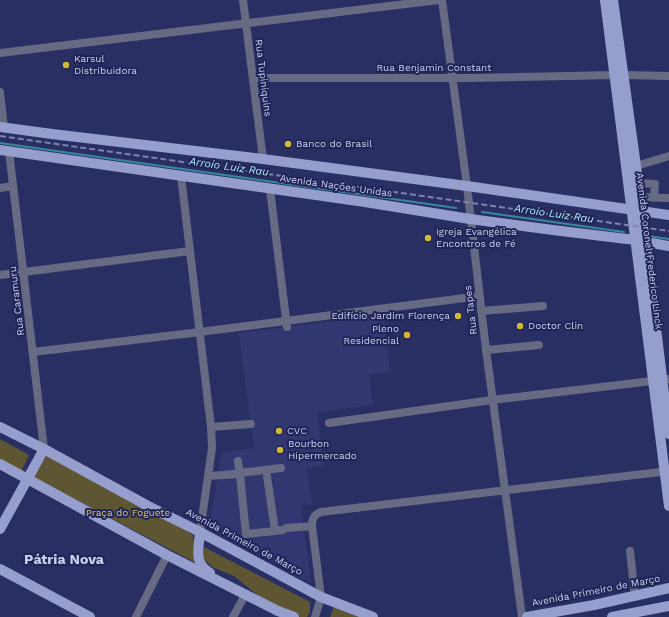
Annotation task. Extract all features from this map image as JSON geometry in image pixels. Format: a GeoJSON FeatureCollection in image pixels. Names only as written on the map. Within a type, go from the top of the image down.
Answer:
{"type":"FeatureCollection","features":[{"type":"Feature","properties":{"kind":"main road","name":"Avenida Coronel Frederico Linck"},"geometry":{"type":"LineString","coordinates":[[605,0],[636,166],[640,197],[636,209]]}},
{"type":"Feature","properties":{"kind":"main road","name":"Avenida Coronel Frederico Linck"},"geometry":{"type":"LineString","coordinates":[[613,0],[619,75],[640,241],[652,333],[662,380],[669,434]]}},
{"type":"Feature","properties":{"kind":"main road","name":"Avenida Nações Unidas"},"geometry":{"type":"LineString","coordinates":[[2,128],[263,159],[669,214]]}},
{"type":"Feature","properties":{"kind":"main road","name":"Avenida Nações Unidas"},"geometry":{"type":"LineString","coordinates":[[4,150],[365,202],[470,219],[669,246]]}},
{"type":"Feature","properties":{"kind":"main road","name":"Avenida Coronel Frederico Linck"},"geometry":{"type":"LineString","coordinates":[[640,241],[651,272],[652,333]]}},
{"type":"Feature","properties":{"kind":"main road","name":"Avenida Coronel Frederico Linck"},"geometry":{"type":"LineString","coordinates":[[662,380],[669,506]]}},
{"type":"Feature","properties":{"kind":"main road","name":"Avenida Primeiro de Março"},"geometry":{"type":"LineString","coordinates":[[0,427],[321,596],[373,617]]}},
{"type":"Feature","properties":{"kind":"main road"},"geometry":{"type":"LineString","coordinates":[[0,529],[44,449]]}},
{"type":"Feature","properties":{"kind":"main road"},"geometry":{"type":"LineString","coordinates":[[0,464],[167,555],[278,611],[294,617]]}},
{"type":"Feature","properties":{"kind":"main road"},"geometry":{"type":"LineString","coordinates":[[200,532],[198,556],[202,566],[244,594]]}},
{"type":"Feature","properties":{"kind":"main road"},"geometry":{"type":"LineString","coordinates":[[0,569],[90,617]]}},
{"type":"Feature","properties":{"kind":"main road","name":"Avenida Primeiro de Março"},"geometry":{"type":"LineString","coordinates":[[527,617],[594,605],[669,588]]}},
{"type":"Feature","properties":{"kind":"main road"},"geometry":{"type":"LineString","coordinates":[[612,617],[669,606]]}},
{"type":"Feature","properties":{"kind":"street","name":"Rua Tupiniquins"},"geometry":{"type":"LineString","coordinates":[[243,0],[263,159]]}},
{"type":"Feature","properties":{"kind":"street"},"geometry":{"type":"LineString","coordinates":[[0,53],[439,0]]}},
{"type":"Feature","properties":{"kind":"street","name":"Rua Tapes"},"geometry":{"type":"LineString","coordinates":[[442,0],[467,186],[492,400],[522,617]]}},
{"type":"Feature","properties":{"kind":"street","name":"Rua Benjamin Constant"},"geometry":{"type":"LineString","coordinates":[[253,78],[452,78],[619,75],[669,76]]}},
{"type":"Feature","properties":{"kind":"street"},"geometry":{"type":"LineString","coordinates":[[0,92],[2,128]]}},
{"type":"Feature","properties":{"kind":"street","name":"Rua Caramuru"},"geometry":{"type":"LineString","coordinates":[[4,150],[13,186],[44,449]]}},
{"type":"Feature","properties":{"kind":"street"},"geometry":{"type":"LineString","coordinates":[[636,166],[669,156]]}},
{"type":"Feature","properties":{"kind":"street"},"geometry":{"type":"LineString","coordinates":[[182,176],[212,427],[212,448],[200,532]]}},
{"type":"Feature","properties":{"kind":"street"},"geometry":{"type":"LineString","coordinates":[[638,182],[655,184],[654,197]]}},
{"type":"Feature","properties":{"kind":"street"},"geometry":{"type":"LineString","coordinates":[[0,188],[13,186]]}},
{"type":"Feature","properties":{"kind":"street"},"geometry":{"type":"LineString","coordinates":[[270,189],[287,324]]}},
{"type":"Feature","properties":{"kind":"street"},"geometry":{"type":"LineString","coordinates":[[640,197],[669,198]]}},
{"type":"Feature","properties":{"kind":"street"},"geometry":{"type":"LineString","coordinates":[[0,275],[190,251]]}},
{"type":"Feature","properties":{"kind":"street"},"geometry":{"type":"LineString","coordinates":[[33,352],[200,332],[287,324],[480,296]]}},
{"type":"Feature","properties":{"kind":"street"},"geometry":{"type":"LineString","coordinates":[[481,312],[543,306]]}},
{"type":"Feature","properties":{"kind":"street"},"geometry":{"type":"LineString","coordinates":[[486,350],[539,345]]}},
{"type":"Feature","properties":{"kind":"street"},"geometry":{"type":"LineString","coordinates":[[329,423],[492,400],[662,380]]}},
{"type":"Feature","properties":{"kind":"street"},"geometry":{"type":"LineString","coordinates":[[212,427],[251,424]]}},
{"type":"Feature","properties":{"kind":"street"},"geometry":{"type":"LineString","coordinates":[[238,461],[246,534],[312,526]]}},
{"type":"Feature","properties":{"kind":"street"},"geometry":{"type":"LineString","coordinates":[[208,476],[240,474],[281,468]]}},
{"type":"Feature","properties":{"kind":"street"},"geometry":{"type":"LineString","coordinates":[[315,617],[321,596],[312,526],[312,519],[317,513],[667,471]]}},
{"type":"Feature","properties":{"kind":"street"},"geometry":{"type":"LineString","coordinates":[[267,476],[275,531]]}},
{"type":"Feature","properties":{"kind":"street"},"geometry":{"type":"LineString","coordinates":[[630,551],[635,596]]}},
{"type":"Feature","properties":{"kind":"street"},"geometry":{"type":"LineString","coordinates":[[136,617],[167,555]]}},
{"type":"Feature","properties":{"kind":"street"},"geometry":{"type":"LineString","coordinates":[[235,616],[244,594]]}},
{"type":"Feature","properties":{"kind":"shaded area","name":"Bourbon Hipermercado"},"geometry":{"type":"Polygon","coordinates":[[[383,315],[390,372],[369,375],[373,405],[317,412],[324,466],[307,468],[312,504],[301,505],[311,583],[209,528],[222,452],[254,448],[239,333],[383,315]]]}},
{"type":"Feature","properties":{"kind":"green space"},"geometry":{"type":"Polygon","coordinates":[[[0,439],[29,455],[21,472],[0,461],[0,439]]]}},
{"type":"Feature","properties":{"kind":"green space","name":"Praça do Foguete"},"geometry":{"type":"Polygon","coordinates":[[[47,455],[145,507],[193,535],[196,563],[33,477],[47,455]]]}},
{"type":"Feature","properties":{"kind":"green space"},"geometry":{"type":"Polygon","coordinates":[[[204,547],[310,602],[310,612],[307,617],[300,617],[266,602],[234,576],[212,567],[203,558],[204,547]]]}},
{"type":"Feature","properties":{"kind":"green space"},"geometry":{"type":"Polygon","coordinates":[[[334,606],[366,617],[330,617],[334,606]]]}},
{"type":"Feature","properties":{"kind":"waterway","name":"Arroio Luiz Rau"},"geometry":{"type":"LineString","coordinates":[[0,143],[456,208]]}},
{"type":"Feature","properties":{"kind":"waterway","name":"Arroio Luiz Rau"},"geometry":{"type":"LineString","coordinates":[[482,212],[624,232]]}},
{"type":"Feature","properties":{"kind":"waterway","name":"Arroio Luiz Rau"},"geometry":{"type":"LineString","coordinates":[[648,236],[669,239]]}},
{"type":"Feature","properties":{"kind":"railway"},"geometry":{"type":"LineString","coordinates":[[0,136],[669,231]]}},
{"type":"Feature","properties":{"kind":"place","name":"Karsul Distribuidora"},"geometry":{"type":"Point","coordinates":[66,65]}},
{"type":"Feature","properties":{"kind":"place","name":"Banco do Brasil"},"geometry":{"type":"Point","coordinates":[288,144]}},
{"type":"Feature","properties":{"kind":"place","name":"Igreja Evangélica Encontros de Fé"},"geometry":{"type":"Point","coordinates":[428,238]}},
{"type":"Feature","properties":{"kind":"place","name":"Edifício Jardim Florença"},"geometry":{"type":"Point","coordinates":[458,316]}},
{"type":"Feature","properties":{"kind":"place","name":"Doctor Clin"},"geometry":{"type":"Point","coordinates":[520,326]}},
{"type":"Feature","properties":{"kind":"place","name":"Pleno Residencial"},"geometry":{"type":"Point","coordinates":[407,335]}},
{"type":"Feature","properties":{"kind":"place","name":"CVC"},"geometry":{"type":"Point","coordinates":[279,431]}},
{"type":"Feature","properties":{"kind":"place","name":"Bourbon Hipermercado"},"geometry":{"type":"Point","coordinates":[280,450]}},
{"type":"Feature","properties":{"kind":"district","name":"Pátria Nova"},"geometry":{"type":"Point","coordinates":[64,560]}}]}
